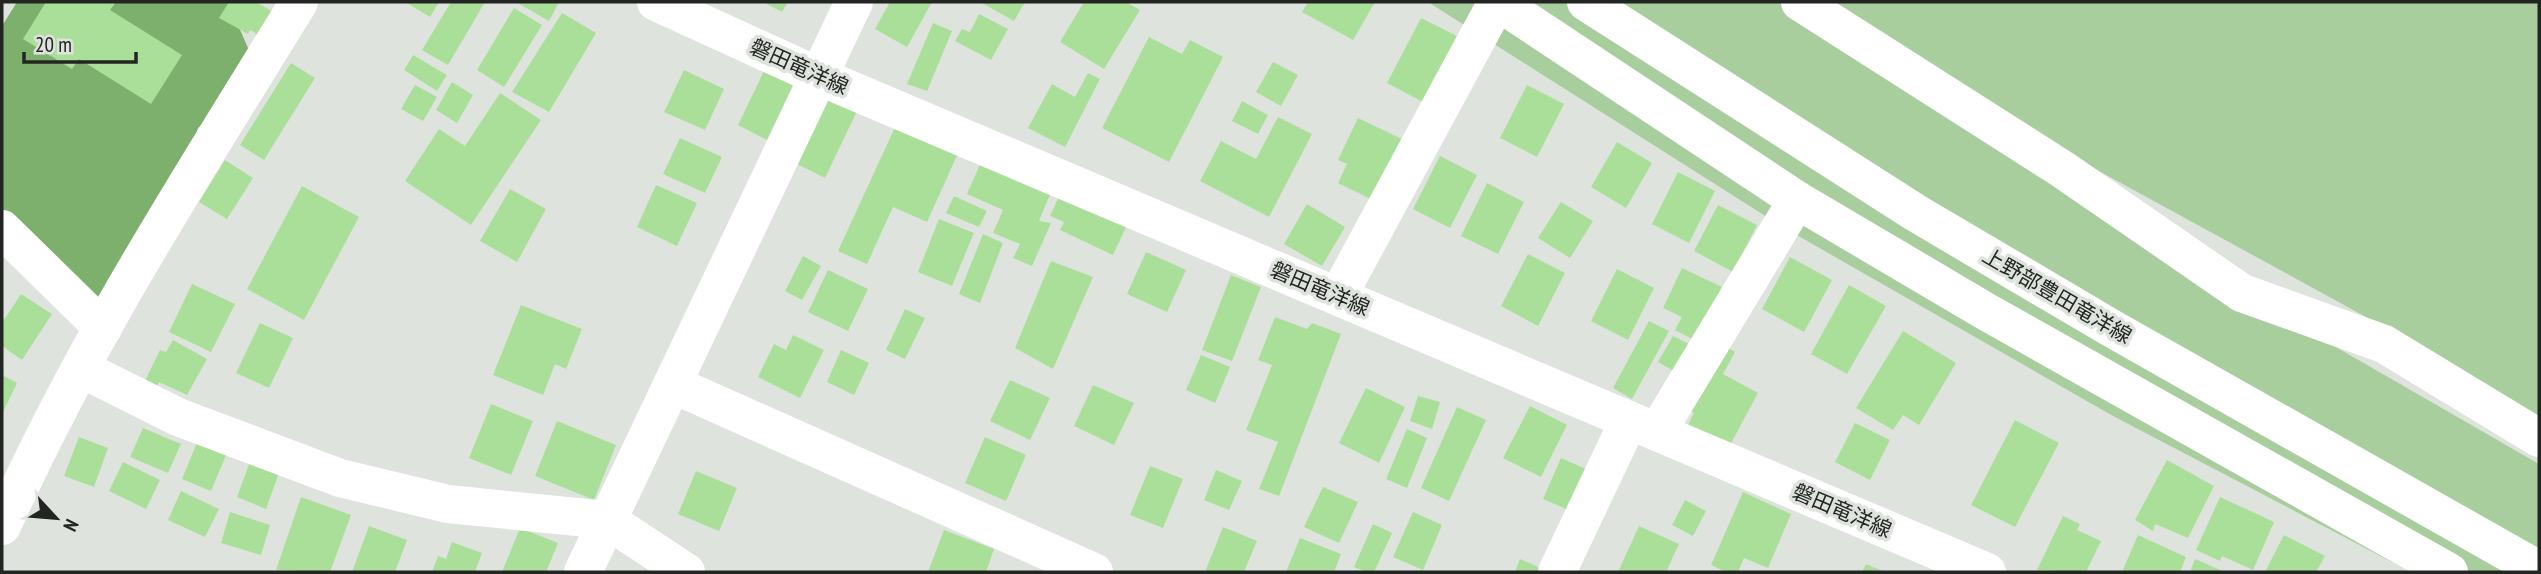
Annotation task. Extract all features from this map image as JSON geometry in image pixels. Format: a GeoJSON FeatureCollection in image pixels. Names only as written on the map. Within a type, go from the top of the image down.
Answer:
{"type":"FeatureCollection","features":[{"type":"Feature","properties":{"kind":"street"},"geometry":{"type":"LineString","coordinates":[[2,526],[26,472],[150,242],[299,2]]}},
{"type":"Feature","properties":{"kind":"street"},"geometry":{"type":"LineString","coordinates":[[583,572],[854,2]]}},
{"type":"Feature","properties":{"kind":"street"},"geometry":{"type":"LineString","coordinates":[[1338,296],[1497,2],[1797,200],[1986,311],[2449,572]]}},
{"type":"Feature","properties":{"kind":"street","name":"上野部豊田竜洋線"},"geometry":{"type":"LineString","coordinates":[[1586,2],[1916,213],[2539,570]]}},
{"type":"Feature","properties":{"kind":"street"},"geometry":{"type":"LineString","coordinates":[[1800,2],[2062,169],[2242,293],[2384,344],[2539,438]]}},
{"type":"Feature","properties":{"kind":"street","name":"磐田竜洋線"},"geometry":{"type":"LineString","coordinates":[[663,3],[818,76],[1643,426],[1971,569]]}},
{"type":"Feature","properties":{"kind":"street"},"geometry":{"type":"LineString","coordinates":[[1558,572],[1643,426],[1797,200]]}},
{"type":"Feature","properties":{"kind":"street"},"geometry":{"type":"LineString","coordinates":[[2,229],[103,328]]}},
{"type":"Feature","properties":{"kind":"street"},"geometry":{"type":"LineString","coordinates":[[82,369],[178,417],[340,478],[448,504],[607,520],[686,572]]}},
{"type":"Feature","properties":{"kind":"street"},"geometry":{"type":"LineString","coordinates":[[672,384],[1094,572]]}},
{"type":"Feature","properties":{"kind":"green space"},"geometry":{"type":"Polygon","coordinates":[[[17,2],[228,2],[248,48],[243,92],[198,128],[193,145],[92,317],[2,231],[2,26],[17,2]]]}},
{"type":"Feature","properties":{"kind":"green space"},"geometry":{"type":"Polygon","coordinates":[[[1428,2],[1793,2],[2242,293],[2539,464],[2539,572],[2411,572],[2113,416],[1781,226],[1428,2]]]}},
{"type":"Feature","properties":{"kind":"green space"},"geometry":{"type":"Polygon","coordinates":[[[1800,2],[2539,2],[2539,417],[2430,352],[1863,42],[1800,2]]]}},
{"type":"Feature","properties":{"kind":"building"},"geometry":{"type":"Polygon","coordinates":[[[46,2],[116,2],[110,10],[182,55],[151,104],[79,59],[72,69],[23,39],[46,2]]]}},
{"type":"Feature","properties":{"kind":"building"},"geometry":{"type":"Polygon","coordinates":[[[229,2],[256,2],[284,18],[270,42],[250,30],[248,34],[219,18],[229,2]]]}},
{"type":"Feature","properties":{"kind":"building"},"geometry":{"type":"Polygon","coordinates":[[[405,2],[439,2],[430,17],[405,2]]]}},
{"type":"Feature","properties":{"kind":"building"},"geometry":{"type":"Polygon","coordinates":[[[451,2],[485,2],[448,65],[422,50],[451,2]]]}},
{"type":"Feature","properties":{"kind":"building"},"geometry":{"type":"Polygon","coordinates":[[[516,2],[559,2],[549,21],[516,2]]]}},
{"type":"Feature","properties":{"kind":"building"},"geometry":{"type":"Polygon","coordinates":[[[763,2],[788,2],[782,12],[763,2]]]}},
{"type":"Feature","properties":{"kind":"building"},"geometry":{"type":"Polygon","coordinates":[[[890,2],[932,2],[907,47],[875,29],[890,2]]]}},
{"type":"Feature","properties":{"kind":"building"},"geometry":{"type":"Polygon","coordinates":[[[980,2],[1025,2],[1014,21],[980,2]]]}},
{"type":"Feature","properties":{"kind":"building"},"geometry":{"type":"Polygon","coordinates":[[[1084,2],[1126,2],[1140,10],[1104,69],[1060,42],[1084,2]]]}},
{"type":"Feature","properties":{"kind":"building"},"geometry":{"type":"Polygon","coordinates":[[[1308,2],[1375,2],[1353,40],[1302,12],[1308,2]]]}},
{"type":"Feature","properties":{"kind":"building"},"geometry":{"type":"Polygon","coordinates":[[[514,8],[542,25],[504,87],[477,70],[514,8]]]}},
{"type":"Feature","properties":{"kind":"building"},"geometry":{"type":"Polygon","coordinates":[[[562,13],[596,33],[549,112],[512,92],[562,13]]]}},
{"type":"Feature","properties":{"kind":"building"},"geometry":{"type":"Polygon","coordinates":[[[979,14],[1008,29],[991,60],[955,41],[962,29],[970,32],[979,14]]]}},
{"type":"Feature","properties":{"kind":"building"},"geometry":{"type":"Polygon","coordinates":[[[1421,18],[1457,36],[1423,102],[1387,83],[1421,18]]]}},
{"type":"Feature","properties":{"kind":"building"},"geometry":{"type":"Polygon","coordinates":[[[933,23],[952,31],[927,91],[907,84],[933,23]]]}},
{"type":"Feature","properties":{"kind":"building"},"geometry":{"type":"Polygon","coordinates":[[[1149,37],[1182,54],[1190,40],[1223,57],[1169,162],[1102,128],[1149,37]]]}},
{"type":"Feature","properties":{"kind":"building"},"geometry":{"type":"Polygon","coordinates":[[[413,55],[447,75],[437,91],[404,70],[413,55]]]}},
{"type":"Feature","properties":{"kind":"building"},"geometry":{"type":"Polygon","coordinates":[[[1273,62],[1298,75],[1281,106],[1256,92],[1273,62]]]}},
{"type":"Feature","properties":{"kind":"building"},"geometry":{"type":"Polygon","coordinates":[[[291,63],[315,78],[264,160],[240,145],[291,63]]]}},
{"type":"Feature","properties":{"kind":"building"},"geometry":{"type":"Polygon","coordinates":[[[684,70],[724,89],[705,130],[664,112],[684,70]]]}},
{"type":"Feature","properties":{"kind":"building"},"geometry":{"type":"Polygon","coordinates":[[[764,71],[793,85],[767,140],[738,125],[764,71]]]}},
{"type":"Feature","properties":{"kind":"building"},"geometry":{"type":"Polygon","coordinates":[[[1088,73],[1100,79],[1065,147],[1028,128],[1052,84],[1075,97],[1088,73]]]}},
{"type":"Feature","properties":{"kind":"building"},"geometry":{"type":"Polygon","coordinates":[[[452,82],[473,95],[457,123],[436,110],[452,82]]]}},
{"type":"Feature","properties":{"kind":"building"},"geometry":{"type":"Polygon","coordinates":[[[415,85],[437,97],[423,121],[401,109],[415,85]]]}},
{"type":"Feature","properties":{"kind":"building"},"geometry":{"type":"Polygon","coordinates":[[[1527,85],[1564,104],[1537,157],[1500,138],[1527,85]]]}},
{"type":"Feature","properties":{"kind":"building"},"geometry":{"type":"Polygon","coordinates":[[[500,93],[541,120],[471,225],[405,181],[439,129],[465,146],[500,93]]]}},
{"type":"Feature","properties":{"kind":"building"},"geometry":{"type":"Polygon","coordinates":[[[828,94],[858,109],[825,178],[795,163],[828,94]]]}},
{"type":"Feature","properties":{"kind":"building"},"geometry":{"type":"Polygon","coordinates":[[[1242,101],[1268,115],[1258,134],[1232,121],[1242,101]]]}},
{"type":"Feature","properties":{"kind":"building"},"geometry":{"type":"Polygon","coordinates":[[[1278,117],[1312,134],[1269,217],[1200,181],[1221,141],[1256,159],[1278,117]]]}},
{"type":"Feature","properties":{"kind":"building"},"geometry":{"type":"Polygon","coordinates":[[[1358,118],[1406,141],[1377,202],[1338,183],[1347,164],[1338,160],[1358,118]]]}},
{"type":"Feature","properties":{"kind":"building"},"geometry":{"type":"Polygon","coordinates":[[[897,123],[959,151],[927,222],[893,207],[867,264],[838,251],[897,123]]]}},
{"type":"Feature","properties":{"kind":"building"},"geometry":{"type":"Polygon","coordinates":[[[680,138],[722,157],[705,193],[663,174],[680,138]]]}},
{"type":"Feature","properties":{"kind":"building"},"geometry":{"type":"Polygon","coordinates":[[[1617,142],[1652,163],[1626,208],[1591,187],[1617,142]]]}},
{"type":"Feature","properties":{"kind":"building"},"geometry":{"type":"Polygon","coordinates":[[[1440,156],[1477,175],[1450,228],[1413,209],[1440,156]]]}},
{"type":"Feature","properties":{"kind":"building"},"geometry":{"type":"Polygon","coordinates":[[[225,160],[253,178],[227,219],[199,202],[225,160]]]}},
{"type":"Feature","properties":{"kind":"building"},"geometry":{"type":"Polygon","coordinates":[[[981,162],[1051,192],[1039,221],[1051,223],[1032,266],[1013,258],[1020,244],[993,233],[1003,210],[967,194],[981,162]]]}},
{"type":"Feature","properties":{"kind":"building"},"geometry":{"type":"Polygon","coordinates":[[[1678,172],[1715,191],[1689,243],[1652,224],[1678,172]]]}},
{"type":"Feature","properties":{"kind":"building"},"geometry":{"type":"Polygon","coordinates":[[[1487,183],[1524,202],[1498,254],[1461,236],[1487,183]]]}},
{"type":"Feature","properties":{"kind":"building"},"geometry":{"type":"Polygon","coordinates":[[[656,185],[697,203],[677,246],[637,227],[656,185]]]}},
{"type":"Feature","properties":{"kind":"building"},"geometry":{"type":"Polygon","coordinates":[[[302,186],[359,217],[304,320],[247,289],[302,186]]]}},
{"type":"Feature","properties":{"kind":"building"},"geometry":{"type":"Polygon","coordinates":[[[510,189],[546,209],[517,262],[480,241],[510,189]]]}},
{"type":"Feature","properties":{"kind":"building"},"geometry":{"type":"Polygon","coordinates":[[[1060,194],[1127,225],[1113,255],[1060,230],[1064,222],[1050,216],[1060,194]]]}},
{"type":"Feature","properties":{"kind":"building"},"geometry":{"type":"Polygon","coordinates":[[[954,196],[987,211],[979,227],[946,213],[954,196]]]}},
{"type":"Feature","properties":{"kind":"building"},"geometry":{"type":"Polygon","coordinates":[[[1561,202],[1593,221],[1570,258],[1538,238],[1561,202]]]}},
{"type":"Feature","properties":{"kind":"building"},"geometry":{"type":"Polygon","coordinates":[[[1307,204],[1345,227],[1322,266],[1284,244],[1307,204]]]}},
{"type":"Feature","properties":{"kind":"building"},"geometry":{"type":"Polygon","coordinates":[[[1718,205],[1757,225],[1733,272],[1694,251],[1718,205]]]}},
{"type":"Feature","properties":{"kind":"building"},"geometry":{"type":"Polygon","coordinates":[[[939,219],[974,233],[952,286],[918,272],[939,219]]]}},
{"type":"Feature","properties":{"kind":"building"},"geometry":{"type":"Polygon","coordinates":[[[983,234],[1003,243],[980,303],[959,294],[983,234]]]}},
{"type":"Feature","properties":{"kind":"building"},"geometry":{"type":"Polygon","coordinates":[[[1146,252],[1186,270],[1167,312],[1127,294],[1146,252]]]}},
{"type":"Feature","properties":{"kind":"building"},"geometry":{"type":"Polygon","coordinates":[[[1528,254],[1565,273],[1538,326],[1501,306],[1528,254]]]}},
{"type":"Feature","properties":{"kind":"building"},"geometry":{"type":"Polygon","coordinates":[[[803,256],[821,266],[802,300],[785,291],[803,256]]]}},
{"type":"Feature","properties":{"kind":"building"},"geometry":{"type":"Polygon","coordinates":[[[1790,257],[1832,280],[1804,332],[1762,309],[1790,257]]]}},
{"type":"Feature","properties":{"kind":"building"},"geometry":{"type":"Polygon","coordinates":[[[1051,261],[1093,277],[1053,369],[1015,348],[1051,261]]]}},
{"type":"Feature","properties":{"kind":"building"},"geometry":{"type":"Polygon","coordinates":[[[1682,268],[1722,287],[1696,341],[1675,330],[1682,317],[1663,308],[1682,268]]]}},
{"type":"Feature","properties":{"kind":"building"},"geometry":{"type":"Polygon","coordinates":[[[1617,269],[1654,288],[1628,340],[1591,321],[1617,269]]]}},
{"type":"Feature","properties":{"kind":"building"},"geometry":{"type":"Polygon","coordinates":[[[828,270],[868,289],[848,331],[808,312],[828,270]]]}},
{"type":"Feature","properties":{"kind":"building"},"geometry":{"type":"Polygon","coordinates":[[[1231,275],[1261,287],[1232,361],[1202,350],[1231,275]]]}},
{"type":"Feature","properties":{"kind":"building"},"geometry":{"type":"Polygon","coordinates":[[[192,284],[235,304],[211,352],[169,332],[192,284]]]}},
{"type":"Feature","properties":{"kind":"building"},"geometry":{"type":"Polygon","coordinates":[[[1849,285],[1886,306],[1847,374],[1811,354],[1849,285]]]}},
{"type":"Feature","properties":{"kind":"building"},"geometry":{"type":"Polygon","coordinates":[[[21,294],[52,314],[22,360],[2,346],[2,323],[21,294]]]}},
{"type":"Feature","properties":{"kind":"building"},"geometry":{"type":"Polygon","coordinates":[[[521,305],[582,329],[566,369],[555,364],[543,395],[493,375],[521,305]]]}},
{"type":"Feature","properties":{"kind":"building"},"geometry":{"type":"Polygon","coordinates":[[[905,309],[925,318],[905,359],[886,350],[905,309]]]}},
{"type":"Feature","properties":{"kind":"building"},"geometry":{"type":"Polygon","coordinates":[[[1275,317],[1307,329],[1312,323],[1341,334],[1279,496],[1259,489],[1278,442],[1246,430],[1272,365],[1258,360],[1275,317]]]}},
{"type":"Feature","properties":{"kind":"building"},"geometry":{"type":"Polygon","coordinates":[[[1649,321],[1669,331],[1632,399],[1613,388],[1649,321]]]}},
{"type":"Feature","properties":{"kind":"building"},"geometry":{"type":"Polygon","coordinates":[[[260,323],[293,338],[269,388],[236,373],[260,323]]]}},
{"type":"Feature","properties":{"kind":"building"},"geometry":{"type":"Polygon","coordinates":[[[1903,331],[1956,363],[1919,425],[1903,415],[1893,430],[1856,408],[1903,331]]]}},
{"type":"Feature","properties":{"kind":"building"},"geometry":{"type":"Polygon","coordinates":[[[793,335],[824,350],[800,398],[758,377],[774,344],[786,350],[793,335]]]}},
{"type":"Feature","properties":{"kind":"building"},"geometry":{"type":"Polygon","coordinates":[[[1673,336],[1693,346],[1679,374],[1658,362],[1673,336]]]}},
{"type":"Feature","properties":{"kind":"building"},"geometry":{"type":"Polygon","coordinates":[[[173,340],[207,359],[187,395],[159,382],[156,389],[144,383],[160,350],[166,352],[173,340]]]}},
{"type":"Feature","properties":{"kind":"building"},"geometry":{"type":"Polygon","coordinates":[[[1721,344],[1735,352],[1723,374],[1758,393],[1729,447],[1688,425],[1694,413],[1686,409],[1721,344]]]}},
{"type":"Feature","properties":{"kind":"building"},"geometry":{"type":"Polygon","coordinates":[[[841,350],[869,363],[854,395],[827,382],[841,350]]]}},
{"type":"Feature","properties":{"kind":"building"},"geometry":{"type":"Polygon","coordinates":[[[1201,355],[1230,367],[1215,403],[1186,390],[1201,355]]]}},
{"type":"Feature","properties":{"kind":"building"},"geometry":{"type":"Polygon","coordinates":[[[2,375],[17,383],[2,414],[2,375]]]}},
{"type":"Feature","properties":{"kind":"building"},"geometry":{"type":"Polygon","coordinates":[[[1010,380],[1050,398],[1030,440],[990,421],[1010,380]]]}},
{"type":"Feature","properties":{"kind":"building"},"geometry":{"type":"Polygon","coordinates":[[[1093,385],[1134,403],[1114,445],[1074,426],[1093,385]]]}},
{"type":"Feature","properties":{"kind":"building"},"geometry":{"type":"Polygon","coordinates":[[[1366,388],[1405,407],[1379,463],[1339,443],[1366,388]]]}},
{"type":"Feature","properties":{"kind":"building"},"geometry":{"type":"Polygon","coordinates":[[[1418,396],[1440,402],[1432,429],[1410,421],[1418,396]]]}},
{"type":"Feature","properties":{"kind":"building"},"geometry":{"type":"Polygon","coordinates":[[[491,404],[533,421],[511,475],[469,458],[491,404]]]}},
{"type":"Feature","properties":{"kind":"building"},"geometry":{"type":"Polygon","coordinates":[[[1530,406],[1567,425],[1541,477],[1503,458],[1530,406]]]}},
{"type":"Feature","properties":{"kind":"building"},"geometry":{"type":"Polygon","coordinates":[[[1457,407],[1486,420],[1449,501],[1421,488],[1457,407]]]}},
{"type":"Feature","properties":{"kind":"building"},"geometry":{"type":"Polygon","coordinates":[[[2015,420],[2059,443],[2015,527],[1971,505],[2015,420]]]}},
{"type":"Feature","properties":{"kind":"building"},"geometry":{"type":"Polygon","coordinates":[[[557,421],[616,445],[594,500],[535,476],[557,421]]]}},
{"type":"Feature","properties":{"kind":"building"},"geometry":{"type":"Polygon","coordinates":[[[1855,423],[1890,440],[1870,480],[1835,462],[1855,423]]]}},
{"type":"Feature","properties":{"kind":"building"},"geometry":{"type":"Polygon","coordinates":[[[143,428],[181,444],[168,473],[130,457],[143,428]]]}},
{"type":"Feature","properties":{"kind":"building"},"geometry":{"type":"Polygon","coordinates":[[[1407,429],[1427,438],[1407,488],[1386,479],[1407,429]]]}},
{"type":"Feature","properties":{"kind":"building"},"geometry":{"type":"Polygon","coordinates":[[[79,437],[108,448],[94,487],[64,476],[79,437]]]}},
{"type":"Feature","properties":{"kind":"building"},"geometry":{"type":"Polygon","coordinates":[[[985,437],[1026,455],[1006,501],[965,483],[985,437]]]}},
{"type":"Feature","properties":{"kind":"building"},"geometry":{"type":"Polygon","coordinates":[[[198,440],[227,453],[211,491],[182,479],[198,440]]]}},
{"type":"Feature","properties":{"kind":"building"},"geometry":{"type":"Polygon","coordinates":[[[1561,458],[1588,470],[1571,511],[1543,499],[1561,458]]]}},
{"type":"Feature","properties":{"kind":"building"},"geometry":{"type":"Polygon","coordinates":[[[251,459],[280,470],[266,509],[237,497],[251,459]]]}},
{"type":"Feature","properties":{"kind":"building"},"geometry":{"type":"Polygon","coordinates":[[[2167,460],[2214,486],[2188,538],[2155,524],[2153,531],[2135,520],[2167,460]]]}},
{"type":"Feature","properties":{"kind":"building"},"geometry":{"type":"Polygon","coordinates":[[[123,462],[160,480],[146,509],[109,491],[123,462]]]}},
{"type":"Feature","properties":{"kind":"building"},"geometry":{"type":"Polygon","coordinates":[[[1150,466],[1183,479],[1163,528],[1130,515],[1150,466]]]}},
{"type":"Feature","properties":{"kind":"building"},"geometry":{"type":"Polygon","coordinates":[[[1216,470],[1242,481],[1229,510],[1204,500],[1216,470]]]}},
{"type":"Feature","properties":{"kind":"building"},"geometry":{"type":"Polygon","coordinates":[[[696,471],[737,488],[719,531],[678,514],[696,471]]]}},
{"type":"Feature","properties":{"kind":"building"},"geometry":{"type":"Polygon","coordinates":[[[1323,487],[1358,502],[1339,543],[1304,527],[1323,487]]]}},
{"type":"Feature","properties":{"kind":"building"},"geometry":{"type":"Polygon","coordinates":[[[181,491],[219,509],[205,537],[168,520],[181,491]]]}},
{"type":"Feature","properties":{"kind":"building"},"geometry":{"type":"Polygon","coordinates":[[[1743,492],[1791,514],[1768,568],[1744,558],[1738,572],[1726,572],[1711,565],[1743,492]]]}},
{"type":"Feature","properties":{"kind":"building"},"geometry":{"type":"Polygon","coordinates":[[[301,497],[351,515],[330,572],[276,570],[301,497]]]}},
{"type":"Feature","properties":{"kind":"building"},"geometry":{"type":"Polygon","coordinates":[[[2220,497],[2274,522],[2253,570],[2222,556],[2220,561],[2196,550],[2220,497]]]}},
{"type":"Feature","properties":{"kind":"building"},"geometry":{"type":"Polygon","coordinates":[[[1685,500],[1706,511],[1693,536],[1672,525],[1685,500]]]}},
{"type":"Feature","properties":{"kind":"building"},"geometry":{"type":"Polygon","coordinates":[[[230,512],[270,525],[261,555],[221,543],[230,512]]]}},
{"type":"Feature","properties":{"kind":"building"},"geometry":{"type":"Polygon","coordinates":[[[1413,512],[1442,525],[1423,570],[1393,557],[1413,512]]]}},
{"type":"Feature","properties":{"kind":"building"},"geometry":{"type":"Polygon","coordinates":[[[2063,516],[2080,524],[2077,530],[2101,541],[2086,572],[2037,570],[2063,516]]]}},
{"type":"Feature","properties":{"kind":"building"},"geometry":{"type":"Polygon","coordinates":[[[1373,524],[1392,533],[1374,572],[1367,572],[1354,567],[1373,524]]]}},
{"type":"Feature","properties":{"kind":"building"},"geometry":{"type":"Polygon","coordinates":[[[369,526],[407,540],[395,572],[352,572],[369,526]]]}},
{"type":"Feature","properties":{"kind":"building"},"geometry":{"type":"Polygon","coordinates":[[[1639,526],[1679,544],[1666,572],[1618,572],[1639,526]]]}},
{"type":"Feature","properties":{"kind":"building"},"geometry":{"type":"Polygon","coordinates":[[[1223,527],[1257,541],[1244,572],[1205,572],[1223,527]]]}},
{"type":"Feature","properties":{"kind":"building"},"geometry":{"type":"Polygon","coordinates":[[[520,528],[558,543],[546,572],[502,572],[520,528]]]}},
{"type":"Feature","properties":{"kind":"building"},"geometry":{"type":"Polygon","coordinates":[[[944,530],[994,549],[986,572],[928,572],[944,530]]]}},
{"type":"Feature","properties":{"kind":"building"},"geometry":{"type":"Polygon","coordinates":[[[2138,535],[2186,557],[2180,572],[2122,572],[2138,535]]]}},
{"type":"Feature","properties":{"kind":"building"},"geometry":{"type":"Polygon","coordinates":[[[2284,535],[2325,556],[2316,572],[2265,572],[2284,535]]]}},
{"type":"Feature","properties":{"kind":"building"},"geometry":{"type":"Polygon","coordinates":[[[1300,538],[1341,554],[1334,572],[1286,572],[1300,538]]]}},
{"type":"Feature","properties":{"kind":"building"},"geometry":{"type":"Polygon","coordinates":[[[452,542],[482,553],[475,572],[432,572],[438,556],[446,559],[452,542]]]}},
{"type":"Feature","properties":{"kind":"building"},"geometry":{"type":"Polygon","coordinates":[[[1520,559],[1542,569],[1541,572],[1515,572],[1520,559]]]}},
{"type":"Feature","properties":{"kind":"building"},"geometry":{"type":"Polygon","coordinates":[[[2195,559],[2225,572],[2190,572],[2195,559]]]}},
{"type":"Feature","properties":{"kind":"building"},"geometry":{"type":"Polygon","coordinates":[[[1866,564],[1885,572],[1862,572],[1866,564]]]}}]}
